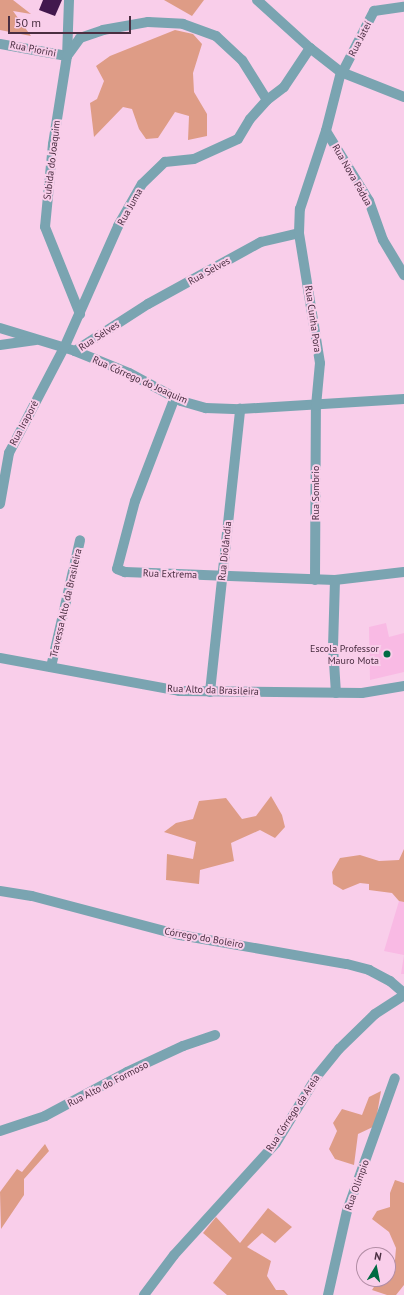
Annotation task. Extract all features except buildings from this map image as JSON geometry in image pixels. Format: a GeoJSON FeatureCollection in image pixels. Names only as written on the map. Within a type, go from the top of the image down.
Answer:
{"type":"FeatureCollection","features":[{"type":"Feature","properties":{"kind":"street","name":"Subida do Joaquim"},"geometry":{"type":"LineString","coordinates":[[69,0],[67,56],[53,144],[45,227],[80,314]]}},
{"type":"Feature","properties":{"kind":"street"},"geometry":{"type":"LineString","coordinates":[[257,0],[310,48],[342,73],[404,97]]}},
{"type":"Feature","properties":{"kind":"street","name":"Rua Jateí"},"geometry":{"type":"LineString","coordinates":[[342,73],[374,11],[404,7]]}},
{"type":"Feature","properties":{"kind":"street"},"geometry":{"type":"LineString","coordinates":[[67,56],[80,38],[103,30],[148,22],[183,24],[216,36],[242,60],[267,100]]}},
{"type":"Feature","properties":{"kind":"street","name":"Rua Piorini"},"geometry":{"type":"LineString","coordinates":[[0,44],[67,56]]}},
{"type":"Feature","properties":{"kind":"street","name":"Rua Juma"},"geometry":{"type":"LineString","coordinates":[[64,348],[118,226],[142,184],[165,162],[194,159],[238,139],[250,119],[267,100],[284,87],[310,48]]}},
{"type":"Feature","properties":{"kind":"street"},"geometry":{"type":"LineString","coordinates":[[326,131],[342,73]]}},
{"type":"Feature","properties":{"kind":"street","name":"Rua Cunha Pora"},"geometry":{"type":"LineString","coordinates":[[316,406],[319,357],[299,233],[300,209],[326,131]]}},
{"type":"Feature","properties":{"kind":"street","name":"Rua Nova Pádua"},"geometry":{"type":"LineString","coordinates":[[326,131],[369,201],[383,240],[404,274]]}},
{"type":"Feature","properties":{"kind":"street","name":"Rua Selves"},"geometry":{"type":"LineString","coordinates":[[122,320],[260,242],[299,233]]}},
{"type":"Feature","properties":{"kind":"street","name":"Rua Sélves"},"geometry":{"type":"LineString","coordinates":[[75,351],[122,320]]}},
{"type":"Feature","properties":{"kind":"street","name":"Rua Córrego do Joaquim"},"geometry":{"type":"LineString","coordinates":[[0,328],[40,339],[75,351],[129,373],[175,397],[206,408],[240,409],[316,406],[404,399]]}},
{"type":"Feature","properties":{"kind":"street"},"geometry":{"type":"LineString","coordinates":[[0,345],[40,339]]}},
{"type":"Feature","properties":{"kind":"street","name":"Rua Iraporé"},"geometry":{"type":"LineString","coordinates":[[0,504],[9,453],[64,348]]}},
{"type":"Feature","properties":{"kind":"street","name":"Rua Extrema"},"geometry":{"type":"LineString","coordinates":[[175,397],[135,501],[117,569],[125,572],[315,580],[335,580],[404,572]]}},
{"type":"Feature","properties":{"kind":"street","name":"Rua Sombrio"},"geometry":{"type":"LineString","coordinates":[[315,580],[316,406]]}},
{"type":"Feature","properties":{"kind":"street","name":"Rua Diolândia"},"geometry":{"type":"LineString","coordinates":[[210,692],[240,409]]}},
{"type":"Feature","properties":{"kind":"street","name":"Travessa Alto da Brasileira"},"geometry":{"type":"LineString","coordinates":[[51,667],[80,540]]}},
{"type":"Feature","properties":{"kind":"street"},"geometry":{"type":"LineString","coordinates":[[335,580],[333,647],[336,693]]}},
{"type":"Feature","properties":{"kind":"street","name":"Rua Alto da Brasileira"},"geometry":{"type":"LineString","coordinates":[[0,658],[158,688],[210,692],[362,693],[404,686]]}},
{"type":"Feature","properties":{"kind":"street","name":"Córrego do Boleiro"},"geometry":{"type":"LineString","coordinates":[[0,891],[32,896],[180,935],[348,964],[369,970],[390,981],[404,994]]}},
{"type":"Feature","properties":{"kind":"street","name":"Rua Córrego da Areia"},"geometry":{"type":"LineString","coordinates":[[144,1295],[183,1245],[276,1143],[314,1080],[339,1048],[375,1014],[404,994]]}},
{"type":"Feature","properties":{"kind":"street","name":"Rua Alto do Formoso"},"geometry":{"type":"LineString","coordinates":[[0,1131],[46,1116],[127,1072],[183,1046],[215,1035]]}},
{"type":"Feature","properties":{"kind":"street","name":"Rua Olímpio"},"geometry":{"type":"LineString","coordinates":[[328,1295],[347,1210],[395,1078]]}},
{"type":"Feature","properties":{"kind":"shaded area"},"geometry":{"type":"Polygon","coordinates":[[[0,0],[13,0],[31,14],[13,11],[31,36],[0,30],[0,0]]]}},
{"type":"Feature","properties":{"kind":"shaded area"},"geometry":{"type":"Polygon","coordinates":[[[164,0],[204,0],[192,16],[164,0]]]}},
{"type":"Feature","properties":{"kind":"shaded area"},"geometry":{"type":"Polygon","coordinates":[[[175,30],[193,34],[202,44],[193,73],[194,92],[207,114],[207,136],[188,140],[189,116],[175,112],[158,138],[146,139],[139,129],[132,109],[123,107],[94,137],[90,103],[97,99],[104,81],[96,66],[110,56],[175,30]]]}},
{"type":"Feature","properties":{"kind":"shaded area","name":"Escola Professor Mauro Mota"},"geometry":{"type":"Polygon","coordinates":[[[386,623],[389,637],[404,633],[404,672],[370,680],[369,627],[386,623]]]}},
{"type":"Feature","properties":{"kind":"shaded area"},"geometry":{"type":"Polygon","coordinates":[[[271,796],[282,815],[285,827],[275,838],[260,830],[231,843],[234,861],[200,870],[199,884],[166,880],[167,854],[193,859],[196,842],[164,832],[176,823],[193,819],[199,801],[226,798],[242,819],[256,816],[271,796]]]}},
{"type":"Feature","properties":{"kind":"shaded area"},"geometry":{"type":"Polygon","coordinates":[[[404,849],[404,902],[399,901],[392,893],[369,890],[369,884],[360,883],[343,890],[333,884],[332,872],[340,858],[360,855],[379,861],[399,860],[404,849]]]}},
{"type":"Feature","properties":{"kind":"shaded area"},"geometry":{"type":"Polygon","coordinates":[[[399,901],[404,902],[404,955],[384,951],[399,901]]]}},
{"type":"Feature","properties":{"kind":"shaded area"},"geometry":{"type":"Polygon","coordinates":[[[404,955],[404,974],[401,974],[404,955]]]}},
{"type":"Feature","properties":{"kind":"shaded area"},"geometry":{"type":"Polygon","coordinates":[[[381,1091],[375,1126],[358,1134],[354,1165],[335,1159],[329,1149],[337,1131],[333,1123],[342,1109],[362,1115],[369,1097],[381,1091]]]}},
{"type":"Feature","properties":{"kind":"shaded area"},"geometry":{"type":"Polygon","coordinates":[[[45,1144],[49,1151],[24,1179],[24,1195],[1,1229],[0,1192],[17,1169],[22,1172],[45,1144]]]}},
{"type":"Feature","properties":{"kind":"shaded area"},"geometry":{"type":"Polygon","coordinates":[[[395,1180],[404,1183],[404,1285],[396,1295],[387,1295],[372,1290],[374,1287],[396,1287],[396,1247],[389,1232],[372,1219],[377,1211],[390,1207],[390,1193],[395,1180]]]}},
{"type":"Feature","properties":{"kind":"shaded area"},"geometry":{"type":"Polygon","coordinates":[[[268,1208],[292,1227],[275,1243],[262,1233],[247,1247],[271,1261],[267,1276],[276,1290],[284,1290],[288,1295],[227,1295],[213,1283],[232,1258],[203,1233],[216,1217],[240,1243],[268,1208]]]}},
{"type":"Feature","properties":{"kind":"place","name":"Escola Professor Mauro Mota"},"geometry":{"type":"Point","coordinates":[387,654]}}]}
